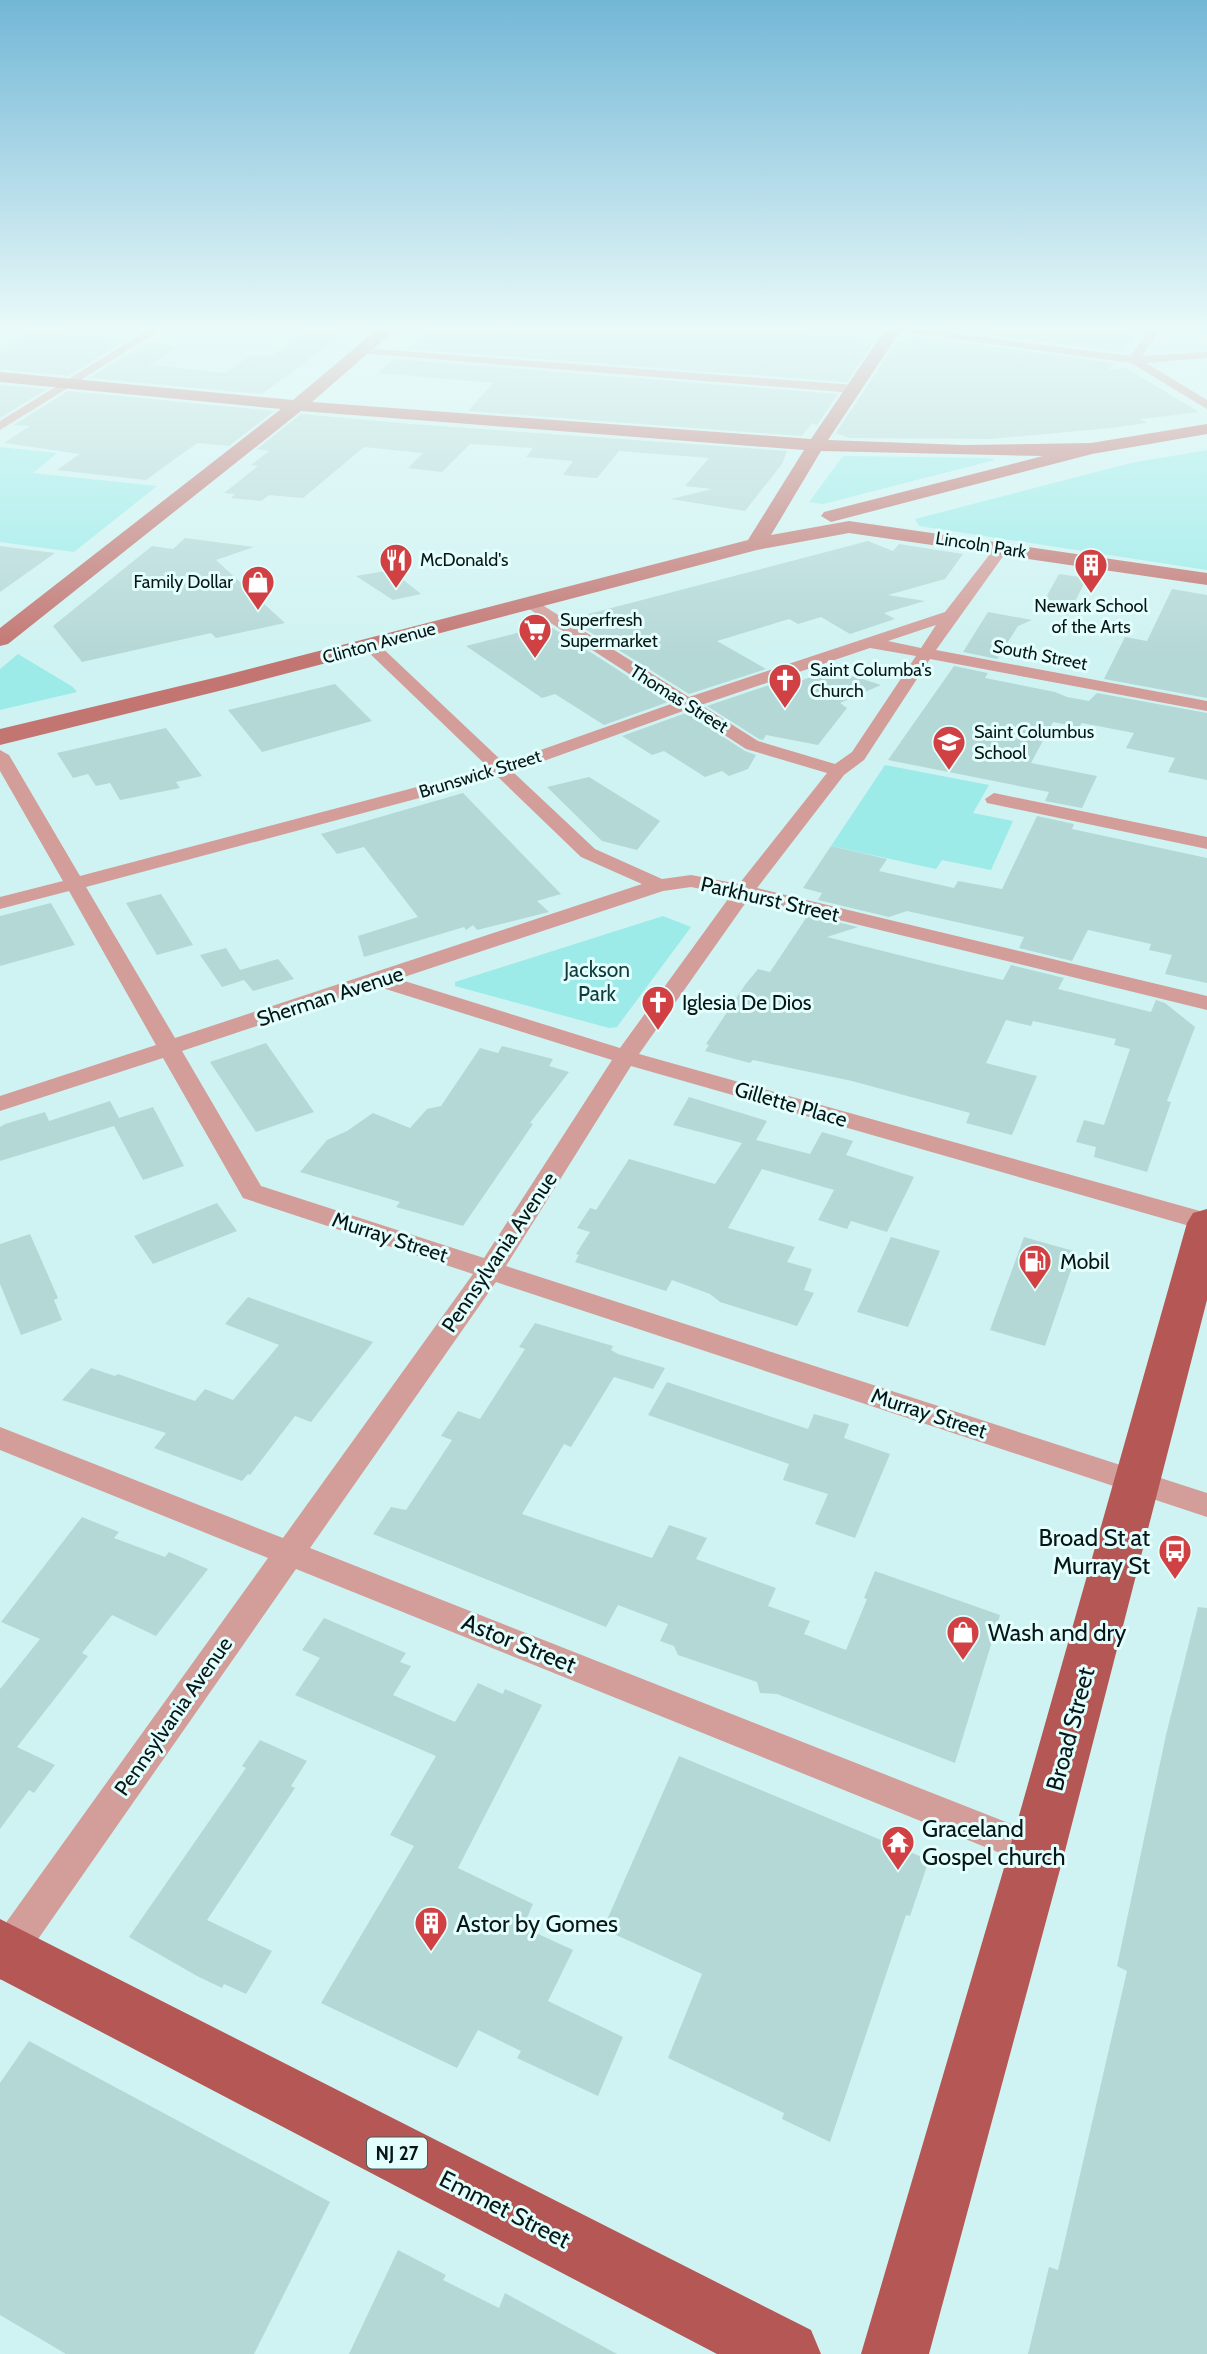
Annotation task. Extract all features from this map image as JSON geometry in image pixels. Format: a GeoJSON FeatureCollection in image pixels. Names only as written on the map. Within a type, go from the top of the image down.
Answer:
{"type":"FeatureCollection","features":[{"type":"Feature","properties":{"kind":"main road"},"geometry":{"type":"LineString","coordinates":[[0,639],[257,437]]}},
{"type":"Feature","properties":{"kind":"main road"},"geometry":{"type":"LineString","coordinates":[[695,437],[817,446],[1017,452],[1091,449]]}},
{"type":"Feature","properties":{"kind":"main road"},"geometry":{"type":"LineString","coordinates":[[756,544],[786,490],[823,437]]}},
{"type":"Feature","properties":{"kind":"main road"},"geometry":{"type":"LineString","coordinates":[[756,544],[788,528],[927,490],[1091,449],[1161,437]]}},
{"type":"Feature","properties":{"kind":"main road"},"geometry":{"type":"LineString","coordinates":[[911,534],[895,523],[894,518],[922,504],[927,490]]}},
{"type":"Feature","properties":{"kind":"main road","name":"Lincoln Park"},"geometry":{"type":"LineString","coordinates":[[756,544],[849,527],[1207,579]]}},
{"type":"Feature","properties":{"kind":"main road","name":"Clinton Avenue"},"geometry":{"type":"LineString","coordinates":[[0,737],[531,604],[756,544]]}},
{"type":"Feature","properties":{"kind":"main road","name":"Broad Street"},"geometry":{"type":"LineString","coordinates":[[895,2354],[1037,1851],[1207,1223]]}},
{"type":"Feature","properties":{"kind":"main road","name":"Emmet Street"},"geometry":{"type":"LineString","coordinates":[[2,1954],[787,2354]]}},
{"type":"Feature","properties":{"kind":"street","name":"Pennsylvania Avenue"},"geometry":{"type":"LineString","coordinates":[[2,1954],[490,1270],[625,1057],[744,891],[838,771],[858,756],[951,615],[1002,548]]}},
{"type":"Feature","properties":{"kind":"street","name":"Thomas Street"},"geometry":{"type":"LineString","coordinates":[[531,604],[752,745],[838,771]]}},
{"type":"Feature","properties":{"kind":"street","name":"Brunswick Street"},"geometry":{"type":"LineString","coordinates":[[0,903],[501,769],[951,615]]}},
{"type":"Feature","properties":{"kind":"street","name":"South Street"},"geometry":{"type":"LineString","coordinates":[[867,642],[1207,706]]}},
{"type":"Feature","properties":{"kind":"street","name":"Parkhurst Street"},"geometry":{"type":"LineString","coordinates":[[370,645],[588,853],[660,885],[691,881],[744,891],[1207,1003]]}},
{"type":"Feature","properties":{"kind":"street","name":"Murray Street"},"geometry":{"type":"LineString","coordinates":[[0,755],[252,1192],[1207,1505]]}},
{"type":"Feature","properties":{"kind":"street"},"geometry":{"type":"LineString","coordinates":[[994,799],[1207,843]]}},
{"type":"Feature","properties":{"kind":"street","name":"Sherman Avenue"},"geometry":{"type":"LineString","coordinates":[[0,1104],[660,885]]}},
{"type":"Feature","properties":{"kind":"street","name":"Gillette Place"},"geometry":{"type":"LineString","coordinates":[[377,980],[625,1057],[1207,1223]]}},
{"type":"Feature","properties":{"kind":"street","name":"Astor Street"},"geometry":{"type":"LineString","coordinates":[[0,1438],[1037,1851]]}},
{"type":"Feature","properties":{"kind":"green space"},"geometry":{"type":"Polygon","coordinates":[[[0,447],[57,453],[33,473],[157,486],[74,552],[0,542],[0,447]]]}},
{"type":"Feature","properties":{"kind":"green space"},"geometry":{"type":"Polygon","coordinates":[[[1207,450],[1207,570],[919,526],[915,519],[1131,463],[1207,450]]]}},
{"type":"Feature","properties":{"kind":"green space"},"geometry":{"type":"Polygon","coordinates":[[[843,456],[995,460],[823,504],[809,502],[843,456]]]}},
{"type":"Feature","properties":{"kind":"green space"},"geometry":{"type":"Polygon","coordinates":[[[18,654],[77,692],[0,710],[0,669],[18,654]]]}},
{"type":"Feature","properties":{"kind":"green space"},"geometry":{"type":"Polygon","coordinates":[[[885,765],[989,785],[973,813],[1013,821],[991,870],[942,860],[936,869],[831,846],[885,765]]]}},
{"type":"Feature","properties":{"kind":"green space","name":"Jackson Park"},"geometry":{"type":"Polygon","coordinates":[[[663,916],[691,927],[617,1027],[609,1028],[455,986],[455,982],[663,916]]]}},
{"type":"Feature","properties":{"kind":"building"},"geometry":{"type":"Polygon","coordinates":[[[13,437],[241,437],[229,446],[197,443],[146,480],[57,470],[80,454],[4,443],[13,437]]]}},
{"type":"Feature","properties":{"kind":"building"},"geometry":{"type":"Polygon","coordinates":[[[272,437],[590,437],[787,451],[782,464],[745,511],[671,499],[712,489],[685,486],[709,458],[619,451],[597,478],[563,475],[573,461],[526,457],[533,448],[470,444],[442,472],[408,468],[423,453],[364,447],[303,498],[269,495],[261,501],[231,498],[235,494],[224,493],[258,466],[251,465],[269,451],[257,449],[272,437]]]}},
{"type":"Feature","properties":{"kind":"building"},"geometry":{"type":"Polygon","coordinates":[[[846,437],[1014,437],[991,439],[846,437]]]}},
{"type":"Feature","properties":{"kind":"building"},"geometry":{"type":"Polygon","coordinates":[[[185,538],[254,547],[216,560],[285,623],[216,638],[211,633],[82,662],[53,626],[152,546],[173,549],[185,538]]]}},
{"type":"Feature","properties":{"kind":"building"},"geometry":{"type":"Polygon","coordinates":[[[868,541],[893,551],[899,544],[963,554],[945,579],[888,595],[925,601],[884,613],[895,619],[850,634],[821,617],[798,624],[789,619],[717,641],[766,669],[689,694],[569,619],[868,541]]]}},
{"type":"Feature","properties":{"kind":"building"},"geometry":{"type":"Polygon","coordinates":[[[0,546],[55,553],[0,592],[0,546]]]}},
{"type":"Feature","properties":{"kind":"building"},"geometry":{"type":"Polygon","coordinates":[[[391,570],[421,594],[393,600],[356,576],[391,570]]]}},
{"type":"Feature","properties":{"kind":"building","name":"Newark School of the Arts"},"geometry":{"type":"Polygon","coordinates":[[[1059,574],[1087,578],[1068,615],[1039,610],[1059,574]]]}},
{"type":"Feature","properties":{"kind":"building"},"geometry":{"type":"Polygon","coordinates":[[[1172,589],[1207,595],[1207,698],[1104,679],[1125,637],[1147,641],[1172,589]]]}},
{"type":"Feature","properties":{"kind":"building"},"geometry":{"type":"Polygon","coordinates":[[[988,612],[1032,620],[1018,626],[997,659],[963,652],[988,612]]]}},
{"type":"Feature","properties":{"kind":"building"},"geometry":{"type":"Polygon","coordinates":[[[548,625],[668,702],[604,725],[555,694],[542,698],[466,646],[548,625]]]}},
{"type":"Feature","properties":{"kind":"building"},"geometry":{"type":"Polygon","coordinates":[[[954,666],[988,673],[985,678],[1055,692],[1067,697],[1089,701],[1097,693],[1207,713],[1207,780],[1168,772],[1175,758],[1126,748],[1134,733],[1082,723],[1079,727],[1053,722],[1031,763],[1097,776],[1082,808],[1045,801],[1049,792],[888,760],[954,666]]]}},
{"type":"Feature","properties":{"kind":"building","name":"Saint Columba's Church"},"geometry":{"type":"Polygon","coordinates":[[[847,674],[881,685],[840,703],[847,708],[818,745],[766,735],[763,740],[759,739],[707,706],[784,680],[791,684],[817,675],[821,677],[847,674]]]}},
{"type":"Feature","properties":{"kind":"building"},"geometry":{"type":"Polygon","coordinates":[[[335,684],[372,721],[262,752],[228,710],[335,684]]]}},
{"type":"Feature","properties":{"kind":"building"},"geometry":{"type":"Polygon","coordinates":[[[686,713],[745,751],[756,755],[748,769],[729,776],[722,771],[705,777],[664,751],[652,755],[622,736],[686,713]]]}},
{"type":"Feature","properties":{"kind":"building"},"geometry":{"type":"Polygon","coordinates":[[[166,728],[202,776],[176,782],[180,788],[120,800],[110,783],[96,786],[88,774],[73,778],[57,753],[166,728]]]}},
{"type":"Feature","properties":{"kind":"building"},"geometry":{"type":"Polygon","coordinates":[[[589,777],[660,821],[637,850],[602,841],[547,787],[589,777]]]}},
{"type":"Feature","properties":{"kind":"building"},"geometry":{"type":"Polygon","coordinates":[[[463,793],[561,894],[537,901],[549,912],[477,930],[473,925],[466,930],[464,927],[364,957],[358,936],[418,917],[364,847],[337,854],[321,834],[463,793]]]}},
{"type":"Feature","properties":{"kind":"building"},"geometry":{"type":"Polygon","coordinates":[[[1037,816],[1074,824],[1072,829],[1207,858],[1207,983],[1165,974],[1172,955],[1149,950],[1151,944],[1088,930],[1072,961],[1019,948],[1024,937],[907,911],[889,917],[818,900],[822,893],[803,888],[831,846],[887,859],[879,871],[954,888],[958,881],[1002,889],[1037,816]]]}},
{"type":"Feature","properties":{"kind":"building"},"geometry":{"type":"Polygon","coordinates":[[[161,894],[193,945],[157,955],[126,903],[161,894]]]}},
{"type":"Feature","properties":{"kind":"building"},"geometry":{"type":"Polygon","coordinates":[[[51,903],[75,945],[0,966],[0,916],[51,903]]]}},
{"type":"Feature","properties":{"kind":"building"},"geometry":{"type":"Polygon","coordinates":[[[808,915],[858,927],[827,937],[939,965],[1003,980],[1011,965],[1064,978],[1058,989],[1151,1012],[1156,1000],[1165,1003],[1195,1027],[1167,1101],[1171,1102],[1147,1172],[1094,1157],[1096,1147],[1076,1142],[1084,1120],[1104,1125],[1130,1049],[1114,1045],[1116,1039],[1033,1021],[1031,1026],[1006,1020],[986,1063],[1037,1076],[1012,1135],[966,1123],[970,1113],[852,1081],[753,1060],[750,1063],[705,1051],[709,1045],[706,1044],[745,985],[758,969],[770,972],[808,915]]]}},
{"type":"Feature","properties":{"kind":"building"},"geometry":{"type":"Polygon","coordinates":[[[226,948],[240,970],[278,959],[294,979],[253,991],[244,980],[222,987],[200,955],[226,948]]]}},
{"type":"Feature","properties":{"kind":"building"},"geometry":{"type":"Polygon","coordinates":[[[266,1043],[314,1112],[256,1132],[210,1062],[266,1043]]]}},
{"type":"Feature","properties":{"kind":"building"},"geometry":{"type":"Polygon","coordinates":[[[502,1046],[553,1059],[549,1066],[569,1072],[530,1123],[533,1124],[463,1226],[396,1207],[400,1202],[300,1172],[327,1140],[347,1131],[373,1113],[410,1128],[427,1109],[441,1106],[480,1048],[498,1053],[502,1046]]]}},
{"type":"Feature","properties":{"kind":"building"},"geometry":{"type":"Polygon","coordinates":[[[689,1097],[767,1121],[756,1140],[810,1154],[822,1132],[853,1141],[846,1155],[914,1177],[887,1232],[851,1221],[847,1229],[818,1220],[834,1190],[762,1169],[728,1228],[795,1247],[787,1262],[812,1269],[804,1290],[814,1293],[797,1326],[720,1302],[710,1294],[672,1280],[666,1291],[575,1262],[579,1255],[576,1254],[590,1232],[577,1228],[590,1208],[596,1210],[629,1159],[715,1184],[742,1143],[673,1125],[689,1097]]]}},
{"type":"Feature","properties":{"kind":"building"},"geometry":{"type":"Polygon","coordinates":[[[110,1101],[119,1118],[153,1107],[184,1166],[143,1180],[114,1126],[0,1161],[0,1127],[5,1124],[45,1112],[49,1121],[110,1101]]]}},
{"type":"Feature","properties":{"kind":"building"},"geometry":{"type":"Polygon","coordinates":[[[217,1203],[237,1231],[153,1264],[134,1236],[217,1203]]]}},
{"type":"Feature","properties":{"kind":"building"},"geometry":{"type":"Polygon","coordinates":[[[30,1234],[58,1298],[54,1300],[62,1320],[21,1335],[0,1284],[0,1244],[30,1234]]]}},
{"type":"Feature","properties":{"kind":"building"},"geometry":{"type":"Polygon","coordinates":[[[891,1237],[940,1251],[908,1327],[857,1312],[891,1237]]]}},
{"type":"Feature","properties":{"kind":"building"},"geometry":{"type":"Polygon","coordinates":[[[1024,1237],[1077,1252],[1045,1346],[990,1330],[1024,1237]]]}},
{"type":"Feature","properties":{"kind":"building"},"geometry":{"type":"Polygon","coordinates":[[[248,1297],[373,1342],[311,1422],[295,1416],[250,1475],[242,1481],[154,1448],[166,1433],[62,1400],[91,1368],[115,1376],[118,1374],[195,1401],[205,1389],[233,1400],[279,1345],[225,1324],[248,1297]]]}},
{"type":"Feature","properties":{"kind":"building"},"geometry":{"type":"Polygon","coordinates":[[[535,1323],[613,1346],[611,1350],[618,1354],[665,1368],[653,1389],[614,1377],[571,1447],[564,1444],[522,1514],[652,1558],[669,1525],[707,1538],[696,1559],[776,1588],[768,1606],[810,1621],[804,1634],[846,1650],[867,1599],[864,1598],[875,1571],[1000,1615],[955,1763],[777,1694],[760,1693],[757,1682],[678,1655],[674,1646],[660,1641],[668,1624],[618,1605],[606,1627],[373,1534],[391,1507],[406,1510],[452,1440],[441,1436],[458,1411],[480,1419],[525,1349],[519,1347],[535,1323]]]}},
{"type":"Feature","properties":{"kind":"building"},"geometry":{"type":"Polygon","coordinates":[[[667,1382],[808,1429],[814,1414],[849,1424],[844,1438],[890,1454],[855,1538],[815,1524],[828,1494],[783,1480],[789,1464],[648,1415],[667,1382]]]}},
{"type":"Feature","properties":{"kind":"building"},"geometry":{"type":"Polygon","coordinates":[[[82,1517],[119,1532],[114,1538],[165,1557],[169,1552],[208,1569],[156,1636],[112,1615],[82,1653],[88,1656],[17,1747],[55,1765],[34,1793],[29,1790],[0,1829],[0,1689],[40,1639],[1,1622],[82,1517]]]}},
{"type":"Feature","properties":{"kind":"building"},"geometry":{"type":"Polygon","coordinates":[[[1198,1607],[1207,1608],[1207,2354],[1028,2354],[1049,2267],[1058,2270],[1127,1971],[1117,1966],[1166,1735],[1198,1607]]]}},
{"type":"Feature","properties":{"kind":"building"},"geometry":{"type":"Polygon","coordinates":[[[324,1618],[406,1653],[400,1662],[411,1666],[393,1695],[455,1722],[478,1683],[503,1694],[505,1689],[542,1705],[458,1868],[533,1904],[523,1927],[573,1950],[548,2001],[623,2037],[598,2096],[517,2058],[521,2051],[478,2030],[457,2068],[321,2003],[414,1846],[390,1835],[436,1756],[295,1695],[320,1658],[302,1650],[324,1618]]]}},
{"type":"Feature","properties":{"kind":"building"},"geometry":{"type":"Polygon","coordinates":[[[260,1740],[307,1761],[291,1786],[295,1788],[207,1920],[272,1951],[246,1994],[224,1984],[222,1988],[197,1976],[129,1937],[246,1768],[242,1766],[260,1740]]]}},
{"type":"Feature","properties":{"kind":"building"},"geometry":{"type":"Polygon","coordinates":[[[679,1756],[929,1860],[910,1916],[906,1915],[830,2142],[782,2119],[784,2113],[668,2058],[702,1974],[603,1929],[679,1756]]]}},
{"type":"Feature","properties":{"kind":"building"},"geometry":{"type":"Polygon","coordinates":[[[29,2041],[330,2202],[254,2354],[66,2354],[0,2315],[0,2083],[29,2041]]]}},
{"type":"Feature","properties":{"kind":"building"},"geometry":{"type":"Polygon","coordinates":[[[398,2250],[446,2275],[443,2280],[499,2308],[505,2293],[617,2354],[349,2354],[398,2250]]]}},
{"type":"Feature","properties":{"kind":"place","name":"McDonald's"},"geometry":{"type":"Point","coordinates":[396,590]}},
{"type":"Feature","properties":{"kind":"place","name":"Newark School of the Arts"},"geometry":{"type":"Point","coordinates":[1091,595]}},
{"type":"Feature","properties":{"kind":"place","name":"Family Dollar"},"geometry":{"type":"Point","coordinates":[258,612]}},
{"type":"Feature","properties":{"kind":"place","name":"Superfresh Supermarket"},"geometry":{"type":"Point","coordinates":[535,660]}},
{"type":"Feature","properties":{"kind":"place","name":"Saint Columba's Church"},"geometry":{"type":"Point","coordinates":[785,710]}},
{"type":"Feature","properties":{"kind":"place","name":"Saint Columbus School"},"geometry":{"type":"Point","coordinates":[949,772]}},
{"type":"Feature","properties":{"kind":"place","name":"Iglesia De Dios"},"geometry":{"type":"Point","coordinates":[658,1032]}},
{"type":"Feature","properties":{"kind":"place","name":"Mobil"},"geometry":{"type":"Point","coordinates":[1035,1291]}},
{"type":"Feature","properties":{"kind":"place","name":"Broad St at Murray St"},"geometry":{"type":"Point","coordinates":[1175,1581]}},
{"type":"Feature","properties":{"kind":"place","name":"Wash and dry"},"geometry":{"type":"Point","coordinates":[963,1662]}},
{"type":"Feature","properties":{"kind":"place","name":"Graceland Gospel church"},"geometry":{"type":"Point","coordinates":[898,1872]}},
{"type":"Feature","properties":{"kind":"place","name":"Astor by Gomes"},"geometry":{"type":"Point","coordinates":[431,1953]}}]}
